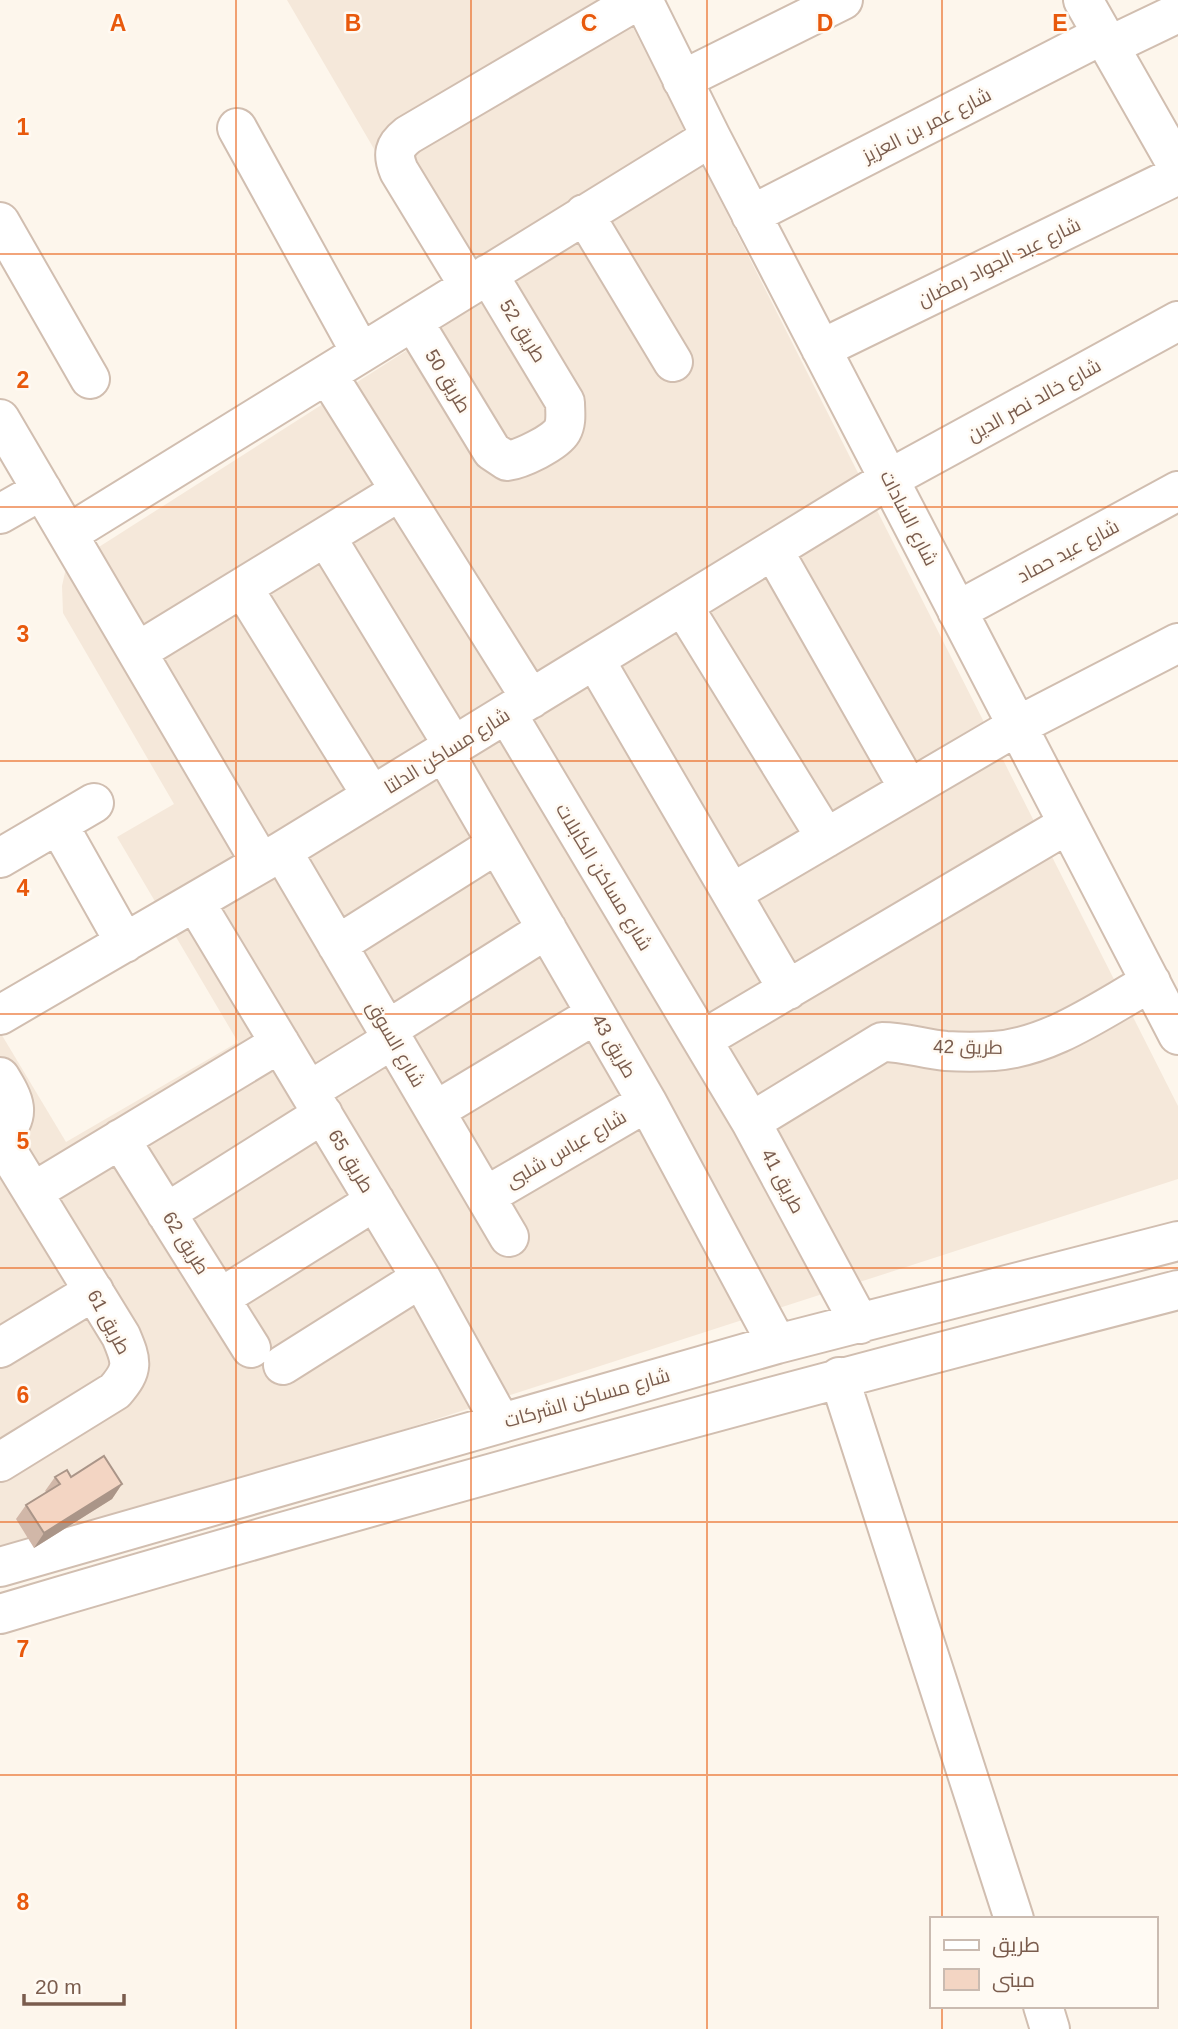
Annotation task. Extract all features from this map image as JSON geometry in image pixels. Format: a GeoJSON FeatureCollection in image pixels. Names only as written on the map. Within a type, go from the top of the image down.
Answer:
{"type":"FeatureCollection","features":[{"type":"Feature","properties":{"kind":"street","name":"شارع السادات"},"geometry":{"type":"LineString","coordinates":[[640,0],[1178,1035]]}},
{"type":"Feature","properties":{"kind":"street","name":"طريق 52"},"geometry":{"type":"LineString","coordinates":[[484,440],[492,452],[507,461],[522,458],[561,433],[566,418],[565,402],[558,388],[478,280],[394,158],[397,144],[408,135],[640,0]]}},
{"type":"Feature","properties":{"kind":"street"},"geometry":{"type":"LineString","coordinates":[[682,80],[843,0]]}},
{"type":"Feature","properties":{"kind":"street"},"geometry":{"type":"LineString","coordinates":[[1083,0],[1178,167]]}},
{"type":"Feature","properties":{"kind":"street","name":"شارع عمر بن العزيز"},"geometry":{"type":"LineString","coordinates":[[751,215],[1106,41],[1178,13]]}},
{"type":"Feature","properties":{"kind":"street"},"geometry":{"type":"LineString","coordinates":[[237,128],[361,353]]}},
{"type":"Feature","properties":{"kind":"street"},"geometry":{"type":"LineString","coordinates":[[68,534],[710,137]]}},
{"type":"Feature","properties":{"kind":"street","name":"شارع عبد الجواد رمضان"},"geometry":{"type":"LineString","coordinates":[[821,349],[1178,176]]}},
{"type":"Feature","properties":{"kind":"street"},"geometry":{"type":"LineString","coordinates":[[584,214],[673,362]]}},
{"type":"Feature","properties":{"kind":"street"},"geometry":{"type":"LineString","coordinates":[[0,222],[90,379]]}},
{"type":"Feature","properties":{"kind":"street","name":"طريق 50"},"geometry":{"type":"LineString","coordinates":[[413,321],[484,440]]}},
{"type":"Feature","properties":{"kind":"street","name":"شارع خالد نصر الدين"},"geometry":{"type":"LineString","coordinates":[[889,479],[1178,321]]}},
{"type":"Feature","properties":{"kind":"street","name":"شارع مساكن الكابلات"},"geometry":{"type":"LineString","coordinates":[[327,374],[400,491],[702,1041]]}},
{"type":"Feature","properties":{"kind":"street","name":"شارع السوق"},"geometry":{"type":"LineString","coordinates":[[0,419],[137,652],[272,857],[337,945],[509,1237]]}},
{"type":"Feature","properties":{"kind":"street","name":"شارع مساكن الدلتا"},"geometry":{"type":"LineString","coordinates":[[0,1015],[272,857],[889,479]]}},
{"type":"Feature","properties":{"kind":"street"},"geometry":{"type":"LineString","coordinates":[[0,514],[42,490]]}},
{"type":"Feature","properties":{"kind":"street"},"geometry":{"type":"LineString","coordinates":[[137,652],[400,491]]}},
{"type":"Feature","properties":{"kind":"street","name":"شارع عيد حماد"},"geometry":{"type":"LineString","coordinates":[[957,611],[1178,491]]}},
{"type":"Feature","properties":{"kind":"street","name":"طريق 43"},"geometry":{"type":"LineString","coordinates":[[326,537],[449,749],[497,844],[647,1102],[777,1344]]}},
{"type":"Feature","properties":{"kind":"street"},"geometry":{"type":"LineString","coordinates":[[773,550],[909,789]]}},
{"type":"Feature","properties":{"kind":"street"},"geometry":{"type":"LineString","coordinates":[[243,588],[372,796]]}},
{"type":"Feature","properties":{"kind":"street"},"geometry":{"type":"LineString","coordinates":[[683,606],[826,838]]}},
{"type":"Feature","properties":{"kind":"street"},"geometry":{"type":"LineString","coordinates":[[732,893],[1017,726],[1178,642]]}},
{"type":"Feature","properties":{"kind":"street"},"geometry":{"type":"LineString","coordinates":[[595,660],[788,990]]}},
{"type":"Feature","properties":{"kind":"street"},"geometry":{"type":"LineString","coordinates":[[0,858],[94,803]]}},
{"type":"Feature","properties":{"kind":"street"},"geometry":{"type":"LineString","coordinates":[[58,824],[125,943]]}},
{"type":"Feature","properties":{"kind":"street"},"geometry":{"type":"LineString","coordinates":[[702,1041],[1068,824]]}},
{"type":"Feature","properties":{"kind":"street"},"geometry":{"type":"LineString","coordinates":[[337,945],[497,844]]}},
{"type":"Feature","properties":{"kind":"street","name":"طريق 65"},"geometry":{"type":"LineString","coordinates":[[195,902],[421,1278],[501,1423]]}},
{"type":"Feature","properties":{"kind":"street"},"geometry":{"type":"LineString","coordinates":[[166,1213],[316,1102],[390,1034],[547,929]]}},
{"type":"Feature","properties":{"kind":"street","name":"طريق 42"},"geometry":{"type":"LineString","coordinates":[[751,1122],[882,1042],[901,1042],[944,1051],[996,1051],[1026,1045],[1055,1035],[1151,982]]}},
{"type":"Feature","properties":{"kind":"street"},"geometry":{"type":"LineString","coordinates":[[435,1111],[596,1014]]}},
{"type":"Feature","properties":{"kind":"street","name":"طريق 41"},"geometry":{"type":"LineString","coordinates":[[702,1041],[751,1122],[860,1324]]}},
{"type":"Feature","properties":{"kind":"street"},"geometry":{"type":"LineString","coordinates":[[33,1192],[280,1043]]}},
{"type":"Feature","properties":{"kind":"street"},"geometry":{"type":"LineString","coordinates":[[0,1077],[14,1104],[14,1117],[9,1128],[0,1137]]}},
{"type":"Feature","properties":{"kind":"street","name":"شارع عباس شلبى"},"geometry":{"type":"LineString","coordinates":[[486,1196],[647,1102]]}},
{"type":"Feature","properties":{"kind":"street","name":"طريق 61"},"geometry":{"type":"LineString","coordinates":[[0,1137],[121,1336],[130,1359],[127,1376],[115,1391],[0,1462]]}},
{"type":"Feature","properties":{"kind":"street","name":"طريق 62"},"geometry":{"type":"LineString","coordinates":[[120,1139],[220,1298],[267,1356],[421,1278]]}},
{"type":"Feature","properties":{"kind":"street"},"geometry":{"type":"LineString","coordinates":[[220,1298],[375,1201]]}},
{"type":"Feature","properties":{"kind":"street","name":"شارع مساكن الشركات"},"geometry":{"type":"LineString","coordinates":[[1,1565],[777,1344],[1178,1241]]}},
{"type":"Feature","properties":{"kind":"street"},"geometry":{"type":"LineString","coordinates":[[0,1614],[297,1526],[839,1377],[1178,1290]]}},
{"type":"Feature","properties":{"kind":"street"},"geometry":{"type":"LineString","coordinates":[[0,1348],[94,1292]]}},
{"type":"Feature","properties":{"kind":"street"},"geometry":{"type":"LineString","coordinates":[[839,1377],[1013,1917]]}},
{"type":"Feature","properties":{"kind":"street"},"geometry":{"type":"LineString","coordinates":[[284,1486],[297,1526]]}},
{"type":"Feature","properties":{"kind":"street"},"geometry":{"type":"LineString","coordinates":[[1044,2008],[1050,2029]]}},
{"type":"Feature","properties":{"kind":"shaded area"},"geometry":{"type":"Polygon","coordinates":[[[287,0],[619,0],[1178,1106],[1178,1179],[220,1489],[0,1550],[0,1032],[66,1142],[238,1042],[117,837],[174,804],[63,613],[62,586],[66,568],[445,326],[451,312],[436,255],[287,0]]]}},
{"type":"Feature","properties":{"kind":"building"},"geometry":{"type":"Polygon","coordinates":[[[104,1456],[122,1484],[44,1533],[26,1505],[60,1484],[55,1477],[67,1470],[71,1477],[104,1456]]]}}]}
